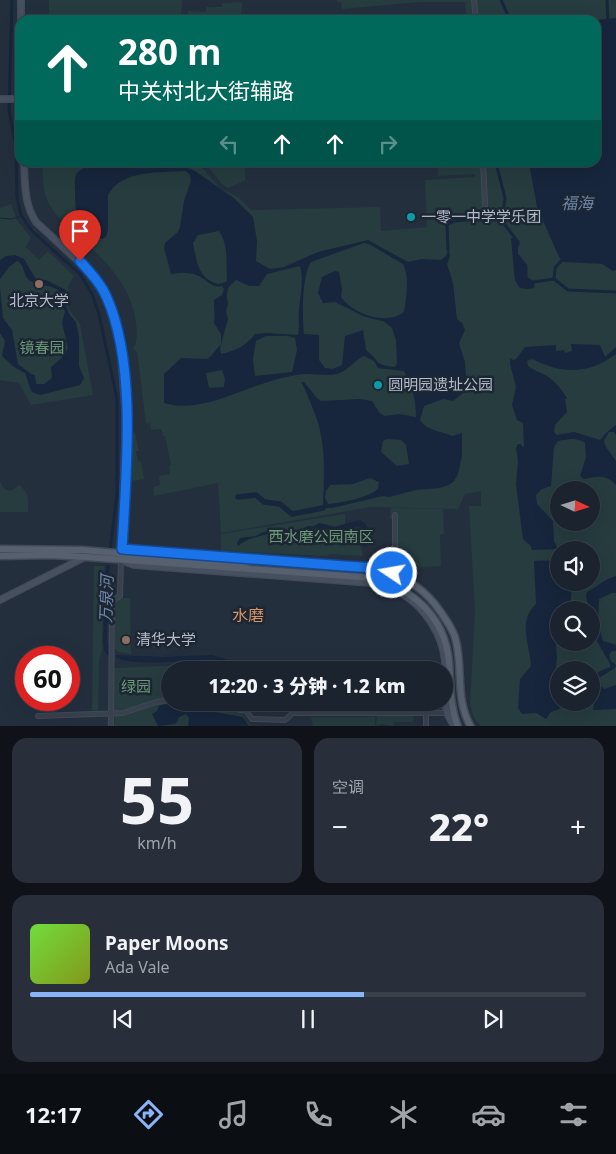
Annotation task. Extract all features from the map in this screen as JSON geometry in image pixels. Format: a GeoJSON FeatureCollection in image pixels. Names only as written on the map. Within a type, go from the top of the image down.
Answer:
{"type":"FeatureCollection","features":[{"type":"Feature","properties":{"kind":"main road"},"geometry":{"type":"LineString","coordinates":[[21,0],[21,15]]}},
{"type":"Feature","properties":{"kind":"main road"},"geometry":{"type":"LineString","coordinates":[[24,167],[26,195],[30,213],[36,222],[93,275],[107,297],[118,334],[124,369],[126,419],[121,555]]}},
{"type":"Feature","properties":{"kind":"main road"},"geometry":{"type":"LineString","coordinates":[[0,549],[50,548],[113,556],[167,553],[368,568],[392,573],[413,584],[423,592],[447,620],[456,638],[462,707],[471,726]]}},
{"type":"Feature","properties":{"kind":"main road"},"geometry":{"type":"LineString","coordinates":[[167,553],[178,559]]}},
{"type":"Feature","properties":{"kind":"main road"},"geometry":{"type":"LineString","coordinates":[[0,556],[86,557],[103,555]]}},
{"type":"Feature","properties":{"kind":"main road"},"geometry":{"type":"LineString","coordinates":[[121,555],[243,564],[256,560]]}},
{"type":"Feature","properties":{"kind":"main road"},"geometry":{"type":"LineString","coordinates":[[121,555],[373,578],[390,583],[413,596],[427,610],[445,641],[448,660],[450,713],[454,726]]}},
{"type":"Feature","properties":{"kind":"main road"},"geometry":{"type":"LineString","coordinates":[[61,568],[66,560],[63,556]]}},
{"type":"Feature","properties":{"kind":"main road"},"geometry":{"type":"LineString","coordinates":[[0,600],[86,557]]}},
{"type":"Feature","properties":{"kind":"main road"},"geometry":{"type":"LineString","coordinates":[[450,713],[458,726]]}},
{"type":"Feature","properties":{"kind":"street"},"geometry":{"type":"LineString","coordinates":[[474,0],[476,15]]}},
{"type":"Feature","properties":{"kind":"street"},"geometry":{"type":"LineString","coordinates":[[483,167],[486,223]]}},
{"type":"Feature","properties":{"kind":"street"},"geometry":{"type":"LineString","coordinates":[[392,573],[395,556],[395,515]]}},
{"type":"Feature","properties":{"kind":"street"},"geometry":{"type":"LineString","coordinates":[[111,726],[109,712],[112,604],[120,596],[121,555]]}},
{"type":"Feature","properties":{"kind":"street"},"geometry":{"type":"LineString","coordinates":[[38,716],[123,713],[161,701]]}},
{"type":"Feature","properties":{"kind":"street"},"geometry":{"type":"LineString","coordinates":[[246,711],[252,720],[285,720],[292,713],[450,713]]}},
{"type":"Feature","properties":{"kind":"street"},"geometry":{"type":"LineString","coordinates":[[426,713],[426,726]]}},
{"type":"Feature","properties":{"kind":"green space"},"geometry":{"type":"Polygon","coordinates":[[[49,0],[182,0],[181,15],[49,15],[49,0]]]}},
{"type":"Feature","properties":{"kind":"green space","name":"圆明园遗址公园"},"geometry":{"type":"Polygon","coordinates":[[[337,0],[616,0],[616,726],[481,726],[474,718],[470,704],[475,610],[469,506],[481,506],[481,491],[465,494],[458,509],[371,507],[221,533],[218,483],[154,496],[153,487],[160,485],[159,476],[170,474],[169,466],[171,465],[165,436],[163,436],[161,429],[151,430],[150,423],[146,424],[137,352],[133,349],[137,337],[134,310],[130,298],[108,266],[52,209],[44,189],[42,167],[202,167],[220,188],[239,198],[251,210],[380,207],[381,231],[427,227],[425,180],[475,177],[475,174],[438,176],[437,167],[601,167],[601,15],[466,15],[465,2],[420,2],[342,9],[341,2],[337,2],[337,0]]]}},
{"type":"Feature","properties":{"kind":"green space"},"geometry":{"type":"Polygon","coordinates":[[[242,2],[241,15],[188,15],[188,11],[206,12],[206,7],[222,7],[222,3],[242,2]]]}},
{"type":"Feature","properties":{"kind":"green space"},"geometry":{"type":"Polygon","coordinates":[[[245,167],[245,180],[228,188],[222,184],[209,168],[245,167]]]}},
{"type":"Feature","properties":{"kind":"green space","name":"镜春园"},"geometry":{"type":"Polygon","coordinates":[[[11,204],[17,220],[31,238],[25,248],[39,260],[48,251],[74,276],[68,287],[68,308],[80,324],[93,395],[31,405],[19,383],[0,380],[0,208],[11,204]]]}},
{"type":"Feature","properties":{"kind":"green space"},"geometry":{"type":"Polygon","coordinates":[[[135,432],[139,451],[136,451],[138,462],[141,461],[144,479],[132,481],[133,433],[135,432]]]}},
{"type":"Feature","properties":{"kind":"green space"},"geometry":{"type":"Polygon","coordinates":[[[0,481],[4,488],[9,491],[19,485],[23,488],[28,497],[28,512],[0,512],[0,481]]]}},
{"type":"Feature","properties":{"kind":"green space"},"geometry":{"type":"Polygon","coordinates":[[[391,508],[443,509],[444,534],[440,535],[441,566],[423,567],[392,564],[394,519],[390,519],[391,508]]]}},
{"type":"Feature","properties":{"kind":"green space","name":"西水磨公园南区"},"geometry":{"type":"Polygon","coordinates":[[[345,514],[345,525],[359,542],[363,556],[221,551],[221,534],[345,514]]]}},
{"type":"Feature","properties":{"kind":"green space"},"geometry":{"type":"Polygon","coordinates":[[[94,566],[104,566],[102,651],[99,661],[98,711],[92,710],[94,566]]]}},
{"type":"Feature","properties":{"kind":"green space"},"geometry":{"type":"Polygon","coordinates":[[[130,598],[131,654],[119,652],[115,649],[115,605],[118,600],[130,598]]]}},
{"type":"Feature","properties":{"kind":"green space","name":"绿园"},"geometry":{"type":"Polygon","coordinates":[[[161,666],[161,700],[129,709],[114,710],[114,668],[161,666]]]}},
{"type":"Feature","properties":{"kind":"green space"},"geometry":{"type":"Polygon","coordinates":[[[161,703],[161,711],[241,712],[251,726],[114,726],[115,715],[161,703]]]}},
{"type":"Feature","properties":{"kind":"green space"},"geometry":{"type":"Polygon","coordinates":[[[377,715],[413,715],[413,722],[394,722],[393,726],[382,724],[376,726],[377,715]]]}},
{"type":"Feature","properties":{"kind":"green space"},"geometry":{"type":"Polygon","coordinates":[[[311,717],[375,717],[375,726],[313,726],[311,717]]]}},
{"type":"Feature","properties":{"kind":"water","name":"福海"},"geometry":{"type":"Polygon","coordinates":[[[616,18],[616,270],[613,271],[602,264],[564,262],[559,257],[537,207],[530,167],[601,167],[601,20],[616,18]]]}},
{"type":"Feature","properties":{"kind":"water"},"geometry":{"type":"Polygon","coordinates":[[[87,167],[186,167],[195,171],[234,198],[253,217],[257,241],[256,261],[270,269],[284,267],[318,252],[368,240],[408,262],[422,259],[441,260],[446,256],[448,250],[450,255],[447,264],[453,283],[457,319],[462,323],[465,330],[459,343],[465,362],[467,390],[453,401],[443,399],[424,406],[420,420],[430,429],[452,436],[462,433],[462,456],[458,474],[454,481],[449,485],[439,488],[416,490],[389,497],[383,496],[332,508],[323,508],[324,458],[321,433],[301,382],[304,382],[321,401],[359,399],[372,401],[384,416],[399,414],[416,417],[413,393],[404,371],[378,368],[374,361],[364,356],[337,374],[301,374],[270,381],[201,404],[188,406],[164,403],[164,374],[181,358],[207,359],[221,344],[221,334],[214,323],[214,300],[222,295],[224,289],[222,286],[212,285],[200,276],[193,274],[171,274],[164,248],[165,243],[178,232],[180,227],[184,201],[191,181],[190,175],[186,171],[143,174],[123,181],[114,187],[108,195],[108,230],[106,237],[102,239],[91,235],[78,216],[75,178],[82,169],[87,167]],[[219,231],[198,235],[193,243],[200,270],[207,279],[216,284],[227,281],[226,249],[219,231]],[[364,243],[311,262],[308,268],[303,296],[304,334],[319,335],[319,360],[325,368],[333,369],[342,365],[345,336],[363,330],[366,350],[378,362],[395,367],[397,363],[396,340],[392,328],[385,322],[363,316],[335,302],[323,303],[318,293],[322,277],[335,271],[339,272],[342,289],[341,297],[346,303],[361,313],[379,318],[388,318],[404,312],[407,282],[403,264],[364,243]],[[300,266],[267,274],[259,286],[249,286],[236,280],[228,288],[226,311],[228,319],[220,348],[221,354],[240,347],[255,334],[298,335],[302,282],[300,266]],[[266,336],[256,341],[253,359],[255,376],[292,372],[297,350],[295,338],[288,336],[266,336]],[[222,370],[206,373],[209,388],[224,387],[225,379],[222,370]],[[387,439],[383,441],[381,452],[397,466],[409,464],[406,445],[401,440],[387,439]],[[370,478],[353,484],[330,485],[325,497],[328,504],[361,498],[378,489],[379,482],[370,478]]]}},
{"type":"Feature","properties":{"kind":"water"},"geometry":{"type":"Polygon","coordinates":[[[514,237],[518,242],[518,256],[526,266],[526,278],[535,282],[534,288],[520,288],[515,280],[511,239],[514,237]]]}},
{"type":"Feature","properties":{"kind":"water"},"geometry":{"type":"Polygon","coordinates":[[[15,255],[24,259],[36,279],[46,280],[66,290],[65,302],[69,314],[76,322],[79,337],[79,366],[84,378],[80,385],[40,395],[32,392],[25,373],[14,367],[2,356],[5,341],[0,333],[0,287],[3,318],[12,330],[18,364],[35,375],[36,384],[44,384],[52,378],[51,367],[65,355],[68,348],[62,323],[65,311],[62,307],[58,290],[28,279],[22,265],[17,261],[9,267],[0,279],[0,260],[6,256],[15,255]]]}},
{"type":"Feature","properties":{"kind":"water"},"geometry":{"type":"Polygon","coordinates":[[[571,344],[600,345],[605,357],[616,347],[616,354],[606,361],[585,369],[564,370],[532,359],[527,361],[528,366],[552,380],[567,399],[565,399],[567,412],[555,425],[554,432],[557,435],[574,432],[600,440],[616,425],[616,435],[614,432],[609,432],[604,441],[616,461],[616,485],[605,477],[584,479],[580,476],[586,457],[585,443],[575,439],[558,441],[554,447],[550,486],[542,489],[536,495],[537,504],[550,518],[550,531],[554,531],[554,541],[550,541],[550,549],[532,550],[531,546],[523,539],[516,484],[518,461],[516,448],[518,444],[521,444],[522,447],[524,446],[523,423],[517,420],[512,405],[516,387],[510,358],[516,359],[525,347],[556,345],[556,351],[564,350],[565,353],[572,351],[571,344]]]}},
{"type":"Feature","properties":{"kind":"water"},"geometry":{"type":"Polygon","coordinates":[[[319,523],[342,527],[343,529],[311,529],[287,534],[285,532],[267,534],[238,546],[237,543],[240,538],[256,536],[263,532],[286,529],[290,532],[319,523]]]}},
{"type":"Feature","properties":{"kind":"water"},"geometry":{"type":"Polygon","coordinates":[[[550,560],[550,591],[571,591],[571,593],[570,601],[550,601],[550,651],[556,651],[557,658],[557,661],[550,661],[550,711],[554,711],[546,719],[536,713],[522,714],[518,708],[520,679],[531,666],[526,626],[530,611],[536,604],[534,561],[550,560]]]}},
{"type":"Feature","properties":{"kind":"water"},"geometry":{"type":"Polygon","coordinates":[[[106,565],[110,565],[107,640],[109,654],[107,655],[104,650],[103,641],[106,565]]]}},
{"type":"Feature","properties":{"kind":"water"},"geometry":{"type":"Polygon","coordinates":[[[616,576],[616,593],[599,599],[599,601],[587,601],[587,592],[600,591],[600,584],[616,576]]]}},
{"type":"Feature","properties":{"kind":"water"},"geometry":{"type":"Polygon","coordinates":[[[600,631],[603,641],[616,645],[616,651],[612,651],[609,655],[611,661],[616,665],[615,668],[600,677],[600,671],[610,667],[610,664],[600,646],[600,631]]]}},
{"type":"Feature","properties":{"kind":"water"},"geometry":{"type":"Polygon","coordinates":[[[116,655],[163,657],[212,655],[233,661],[140,662],[116,658],[116,655]]]}},
{"type":"Feature","properties":{"kind":"water"},"geometry":{"type":"Polygon","coordinates":[[[600,682],[604,689],[616,685],[616,709],[600,710],[600,682]]]}},
{"type":"Feature","properties":{"kind":"water"},"geometry":{"type":"Polygon","coordinates":[[[161,705],[161,711],[209,711],[243,717],[249,726],[188,726],[189,718],[186,714],[179,717],[176,723],[158,726],[152,714],[157,711],[161,705]]]}},
{"type":"Feature","properties":{"kind":"waterway","name":"万泉河"},"geometry":{"type":"LineString","coordinates":[[12,0],[9,110],[15,142]]}},
{"type":"Feature","properties":{"kind":"waterway"},"geometry":{"type":"LineString","coordinates":[[501,0],[507,15]]}},
{"type":"Feature","properties":{"kind":"waterway"},"geometry":{"type":"LineString","coordinates":[[607,0],[608,22]]}},
{"type":"Feature","properties":{"kind":"waterway","name":"万泉河"},"geometry":{"type":"LineString","coordinates":[[16,167],[17,197],[21,215],[32,231],[80,274],[92,294],[99,314],[117,399],[117,494],[110,551]]}},
{"type":"Feature","properties":{"kind":"waterway"},"geometry":{"type":"LineString","coordinates":[[497,167],[505,198],[502,221],[518,242],[518,245]]}},
{"type":"Feature","properties":{"kind":"waterway"},"geometry":{"type":"LineString","coordinates":[[448,250],[447,224],[455,221],[483,218],[508,218],[517,221],[540,214]]}},
{"type":"Feature","properties":{"kind":"waterway"},"geometry":{"type":"LineString","coordinates":[[0,218],[12,219],[22,216]]}},
{"type":"Feature","properties":{"kind":"waterway"},"geometry":{"type":"LineString","coordinates":[[518,256],[526,266],[526,278],[533,282],[554,279],[568,290],[616,292]]}},
{"type":"Feature","properties":{"kind":"waterway"},"geometry":{"type":"LineString","coordinates":[[554,279],[555,268],[562,260]]}},
{"type":"Feature","properties":{"kind":"waterway"},"geometry":{"type":"LineString","coordinates":[[238,497],[256,495],[264,502],[280,504],[292,514],[323,508]]}},
{"type":"Feature","properties":{"kind":"waterway"},"geometry":{"type":"LineString","coordinates":[[337,529],[360,523],[366,532],[365,544]]}},
{"type":"Feature","properties":{"kind":"place","name":"一零一中学学乐团"},"geometry":{"type":"Point","coordinates":[411,217]}},
{"type":"Feature","properties":{"kind":"place","name":"北京大学"},"geometry":{"type":"Point","coordinates":[39,284]}},
{"type":"Feature","properties":{"kind":"place","name":"圆明园遗址公园"},"geometry":{"type":"Point","coordinates":[378,385]}},
{"type":"Feature","properties":{"kind":"place","name":"清华大学"},"geometry":{"type":"Point","coordinates":[126,640]}},
{"type":"Feature","properties":{"kind":"district","name":"水磨"},"geometry":{"type":"Point","coordinates":[248,615]}},
{"type":"Feature","properties":{"kind":"route"},"geometry":{"type":"LineString","coordinates":[[80,261],[93,275],[107,297],[120,342],[124,369],[126,419],[122,549],[375,568],[392,573]]}}]}
